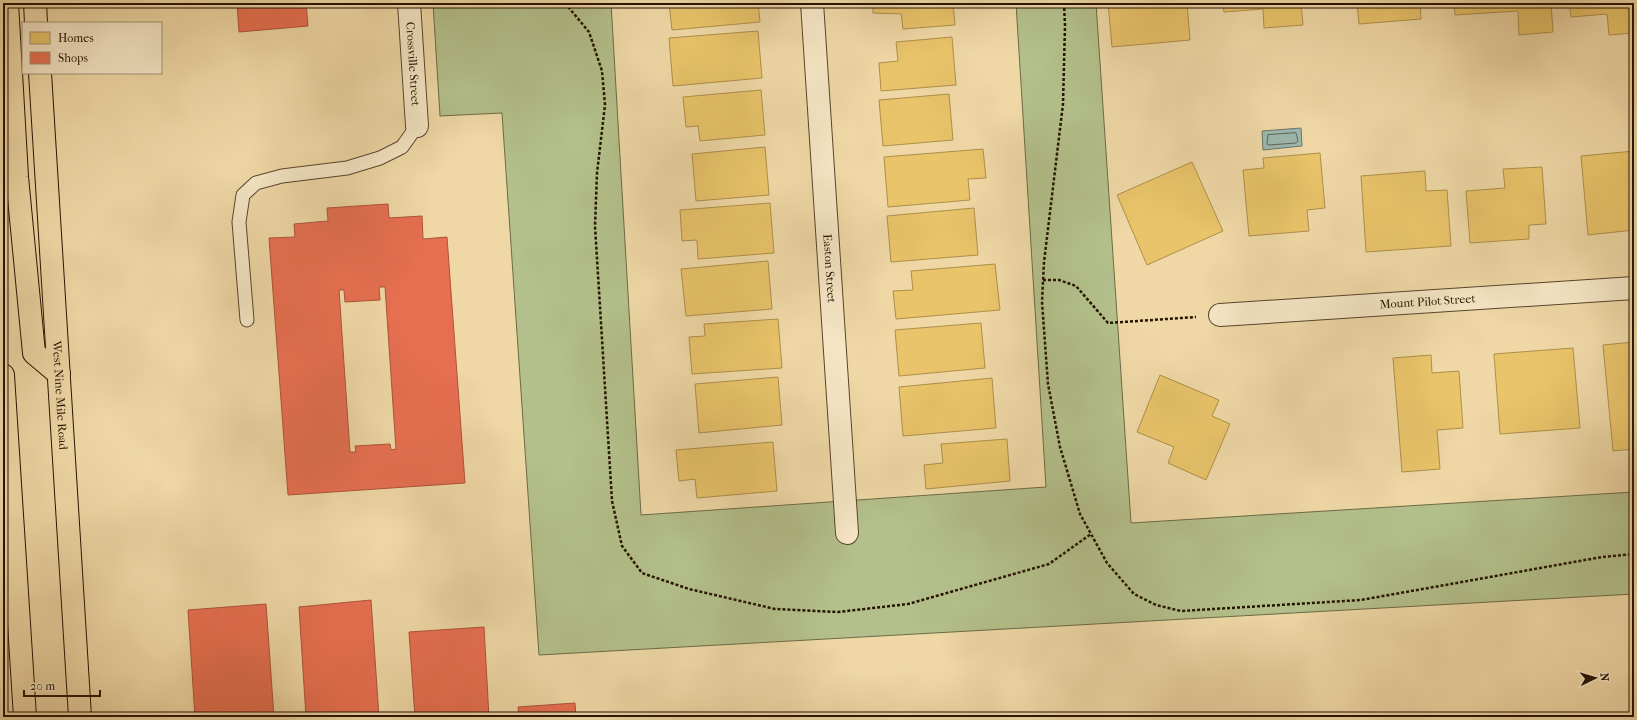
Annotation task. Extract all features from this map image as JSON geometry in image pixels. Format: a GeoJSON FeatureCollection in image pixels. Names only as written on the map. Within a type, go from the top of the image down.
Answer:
{"type":"FeatureCollection","features":[{"type":"Feature","properties":{"kind":"main road"},"geometry":{"type":"LineString","coordinates":[[7,3],[17,177],[34,353],[59,374]]}},
{"type":"Feature","properties":{"kind":"main road"},"geometry":{"type":"LineString","coordinates":[[35,3],[36,22]]}},
{"type":"Feature","properties":{"kind":"main road","name":"West Nine Mile Road"},"geometry":{"type":"LineString","coordinates":[[40,74],[80,717]]}},
{"type":"Feature","properties":{"kind":"main road"},"geometry":{"type":"LineString","coordinates":[[3,375],[5,425],[25,717]]}},
{"type":"Feature","properties":{"kind":"street","name":"Crossville Street"},"geometry":{"type":"LineString","coordinates":[[409,3],[417,126]]}},
{"type":"Feature","properties":{"kind":"street","name":"Easton Street"},"geometry":{"type":"LineString","coordinates":[[812,3],[847,533]]}},
{"type":"Feature","properties":{"kind":"street","name":"Mount Pilot Street"},"geometry":{"type":"LineString","coordinates":[[1220,316],[1634,288]]}},
{"type":"Feature","properties":{"kind":"lane"},"geometry":{"type":"LineString","coordinates":[[247,320],[239,222],[243,195],[256,183],[282,176],[347,168],[380,158],[402,147],[417,126]]}},
{"type":"Feature","properties":{"kind":"path"},"geometry":{"type":"LineString","coordinates":[[565,3],[589,32],[602,71],[605,105],[597,173],[595,226],[612,501],[622,546],[642,573],[689,589],[775,609],[838,612],[908,604],[1050,564],[1091,534]]}},
{"type":"Feature","properties":{"kind":"path"},"geometry":{"type":"LineString","coordinates":[[1064,3],[1065,25],[1063,104],[1044,262],[1042,302],[1048,384],[1060,447],[1080,514],[1107,563],[1134,594],[1156,605],[1181,611],[1361,600],[1602,557],[1634,554]]}},
{"type":"Feature","properties":{"kind":"path"},"geometry":{"type":"LineString","coordinates":[[1043,280],[1059,280],[1076,286],[1108,323],[1220,316]]}},
{"type":"Feature","properties":{"kind":"green space"},"geometry":{"type":"Polygon","coordinates":[[[433,3],[611,3],[641,515],[1046,487],[1016,3],[1096,3],[1131,523],[1634,492],[1634,594],[539,655],[502,113],[440,116],[433,3]]]}},
{"type":"Feature","properties":{"kind":"water"},"geometry":{"type":"Polygon","coordinates":[[[1301,128],[1302,146],[1263,150],[1262,131],[1301,128]]]}},
{"type":"Feature","properties":{"kind":"building: Homes"},"geometry":{"type":"Polygon","coordinates":[[[669,3],[758,3],[760,22],[672,30],[669,3]]]}},
{"type":"Feature","properties":{"kind":"building: Homes"},"geometry":{"type":"Polygon","coordinates":[[[873,3],[953,3],[955,25],[903,29],[901,14],[873,13],[873,3]]]}},
{"type":"Feature","properties":{"kind":"building: Homes"},"geometry":{"type":"Polygon","coordinates":[[[1108,3],[1187,3],[1190,40],[1112,47],[1108,3]]]}},
{"type":"Feature","properties":{"kind":"building: Homes"},"geometry":{"type":"Polygon","coordinates":[[[1223,3],[1301,3],[1303,25],[1264,28],[1263,9],[1224,12],[1223,3]]]}},
{"type":"Feature","properties":{"kind":"building: Homes"},"geometry":{"type":"Polygon","coordinates":[[[1357,3],[1420,3],[1421,19],[1359,24],[1357,3]]]}},
{"type":"Feature","properties":{"kind":"building: Homes"},"geometry":{"type":"Polygon","coordinates":[[[1454,3],[1551,3],[1553,32],[1519,35],[1518,11],[1455,15],[1454,3]]]}},
{"type":"Feature","properties":{"kind":"building: Homes"},"geometry":{"type":"Polygon","coordinates":[[[1569,3],[1634,3],[1634,33],[1609,35],[1607,14],[1571,17],[1569,3]]]}},
{"type":"Feature","properties":{"kind":"building: Homes"},"geometry":{"type":"Polygon","coordinates":[[[758,31],[762,78],[673,86],[669,38],[758,31]]]}},
{"type":"Feature","properties":{"kind":"building: Homes"},"geometry":{"type":"Polygon","coordinates":[[[952,37],[956,85],[881,91],[879,63],[898,61],[896,42],[952,37]]]}},
{"type":"Feature","properties":{"kind":"building: Homes"},"geometry":{"type":"Polygon","coordinates":[[[761,90],[765,135],[700,141],[698,126],[686,127],[683,97],[761,90]]]}},
{"type":"Feature","properties":{"kind":"building: Homes"},"geometry":{"type":"Polygon","coordinates":[[[949,94],[953,140],[883,146],[879,100],[949,94]]]}},
{"type":"Feature","properties":{"kind":"building: Homes"},"geometry":{"type":"Polygon","coordinates":[[[765,147],[769,195],[696,201],[692,154],[765,147]]]}},
{"type":"Feature","properties":{"kind":"building: Homes"},"geometry":{"type":"Polygon","coordinates":[[[983,149],[986,178],[968,179],[970,200],[888,207],[884,157],[983,149]]]}},
{"type":"Feature","properties":{"kind":"building: Homes"},"geometry":{"type":"Polygon","coordinates":[[[1634,151],[1634,230],[1588,235],[1581,156],[1634,151]]]}},
{"type":"Feature","properties":{"kind":"building: Homes"},"geometry":{"type":"Polygon","coordinates":[[[1320,153],[1325,208],[1307,210],[1309,231],[1249,236],[1243,170],[1264,168],[1263,158],[1320,153]]]}},
{"type":"Feature","properties":{"kind":"building: Homes"},"geometry":{"type":"Polygon","coordinates":[[[1192,162],[1223,231],[1147,265],[1117,195],[1192,162]]]}},
{"type":"Feature","properties":{"kind":"building: Homes"},"geometry":{"type":"Polygon","coordinates":[[[1542,167],[1546,224],[1529,225],[1529,239],[1470,243],[1466,191],[1505,188],[1503,169],[1542,167]]]}},
{"type":"Feature","properties":{"kind":"building: Homes"},"geometry":{"type":"Polygon","coordinates":[[[1425,171],[1426,191],[1447,190],[1451,246],[1366,252],[1361,176],[1425,171]]]}},
{"type":"Feature","properties":{"kind":"building: Homes"},"geometry":{"type":"Polygon","coordinates":[[[770,203],[774,253],[698,259],[697,240],[682,241],[680,210],[770,203]]]}},
{"type":"Feature","properties":{"kind":"building: Homes"},"geometry":{"type":"Polygon","coordinates":[[[974,208],[978,255],[891,262],[887,216],[974,208]]]}},
{"type":"Feature","properties":{"kind":"building: Homes"},"geometry":{"type":"Polygon","coordinates":[[[768,261],[772,309],[686,316],[681,269],[768,261]]]}},
{"type":"Feature","properties":{"kind":"building: Homes"},"geometry":{"type":"Polygon","coordinates":[[[995,264],[1000,310],[896,319],[893,291],[913,290],[911,271],[995,264]]]}},
{"type":"Feature","properties":{"kind":"building: Homes"},"geometry":{"type":"Polygon","coordinates":[[[778,319],[782,368],[692,374],[689,337],[705,336],[704,324],[778,319]]]}},
{"type":"Feature","properties":{"kind":"building: Homes"},"geometry":{"type":"Polygon","coordinates":[[[981,323],[985,368],[899,376],[895,330],[981,323]]]}},
{"type":"Feature","properties":{"kind":"building: Homes"},"geometry":{"type":"Polygon","coordinates":[[[1634,342],[1634,449],[1613,451],[1603,345],[1634,342]]]}},
{"type":"Feature","properties":{"kind":"building: Homes"},"geometry":{"type":"Polygon","coordinates":[[[1573,348],[1580,428],[1500,434],[1494,354],[1573,348]]]}},
{"type":"Feature","properties":{"kind":"building: Homes"},"geometry":{"type":"Polygon","coordinates":[[[1431,355],[1432,373],[1459,371],[1463,428],[1437,430],[1440,469],[1402,472],[1393,358],[1431,355]]]}},
{"type":"Feature","properties":{"kind":"building: Homes"},"geometry":{"type":"Polygon","coordinates":[[[1160,375],[1219,400],[1212,416],[1230,424],[1206,480],[1168,463],[1174,447],[1137,432],[1160,375]]]}},
{"type":"Feature","properties":{"kind":"building: Homes"},"geometry":{"type":"Polygon","coordinates":[[[778,377],[782,425],[699,433],[695,384],[778,377]]]}},
{"type":"Feature","properties":{"kind":"building: Homes"},"geometry":{"type":"Polygon","coordinates":[[[992,378],[996,428],[903,436],[899,387],[992,378]]]}},
{"type":"Feature","properties":{"kind":"building: Homes"},"geometry":{"type":"Polygon","coordinates":[[[1007,439],[1010,481],[926,489],[924,465],[943,463],[941,444],[1007,439]]]}},
{"type":"Feature","properties":{"kind":"building: Homes"},"geometry":{"type":"Polygon","coordinates":[[[773,442],[777,491],[697,498],[695,479],[679,481],[676,450],[773,442]]]}},
{"type":"Feature","properties":{"kind":"building: Shops"},"geometry":{"type":"Polygon","coordinates":[[[237,3],[306,3],[308,26],[239,32],[237,3]]]}},
{"type":"Feature","properties":{"kind":"building: Shops"},"geometry":{"type":"Polygon","coordinates":[[[388,204],[389,218],[422,216],[423,239],[447,237],[465,483],[288,495],[269,238],[295,237],[294,224],[328,221],[327,208],[388,204]],[[379,287],[380,300],[345,302],[344,290],[339,290],[350,452],[356,452],[355,446],[390,444],[391,450],[396,449],[385,287],[379,287]]]}},
{"type":"Feature","properties":{"kind":"building: Shops"},"geometry":{"type":"Polygon","coordinates":[[[371,600],[379,717],[306,717],[299,607],[371,600]]]}},
{"type":"Feature","properties":{"kind":"building: Shops"},"geometry":{"type":"Polygon","coordinates":[[[266,604],[274,717],[195,717],[188,610],[266,604]]]}},
{"type":"Feature","properties":{"kind":"building: Shops"},"geometry":{"type":"Polygon","coordinates":[[[484,627],[489,717],[415,717],[409,632],[484,627]]]}},
{"type":"Feature","properties":{"kind":"building: Shops"},"geometry":{"type":"Polygon","coordinates":[[[575,703],[576,717],[519,717],[518,707],[575,703]]]}}]}
